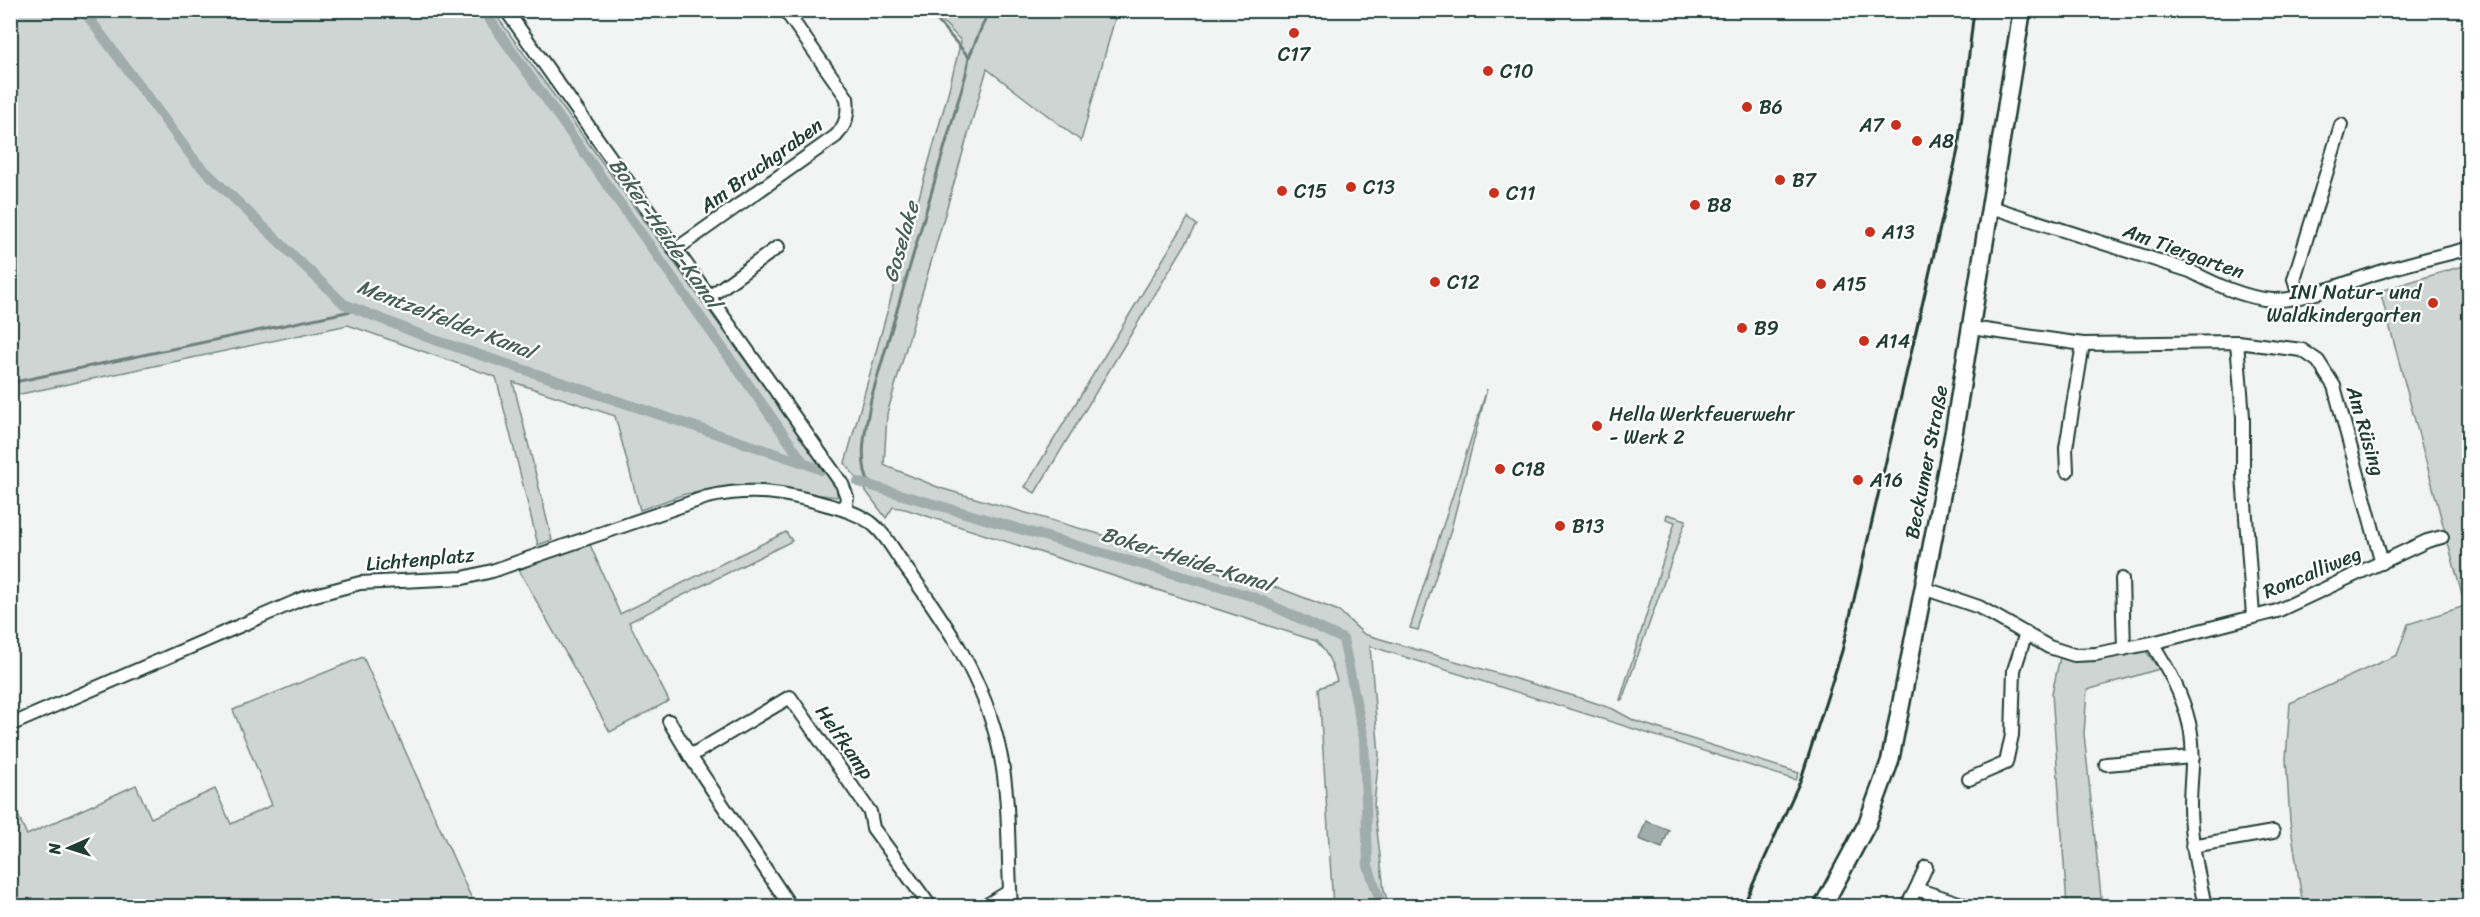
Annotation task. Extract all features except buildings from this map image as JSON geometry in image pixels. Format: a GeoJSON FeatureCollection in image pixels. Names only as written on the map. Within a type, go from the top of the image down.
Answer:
{"type":"FeatureCollection","features":[{"type":"Feature","properties":{"kind":"main road","name":"Beckumer Straße"},"geometry":{"type":"LineString","coordinates":[[1823,906],[1867,824],[1890,761],[1971,328],[2022,10]]}},
{"type":"Feature","properties":{"kind":"street"},"geometry":{"type":"LineString","coordinates":[[506,10],[842,484],[847,497],[846,510]]}},
{"type":"Feature","properties":{"kind":"street","name":"Am Bruchgraben"},"geometry":{"type":"LineString","coordinates":[[675,250],[836,136],[845,126],[849,107],[848,98],[785,10]]}},
{"type":"Feature","properties":{"kind":"street"},"geometry":{"type":"LineString","coordinates":[[2299,297],[2294,279],[2341,125]]}},
{"type":"Feature","properties":{"kind":"street","name":"Am Tiergarten"},"geometry":{"type":"LineString","coordinates":[[1991,207],[2190,271],[2217,285],[2244,294],[2273,300],[2299,297],[2382,271],[2469,248]]}},
{"type":"Feature","properties":{"kind":"street"},"geometry":{"type":"LineString","coordinates":[[709,297],[778,248]]}},
{"type":"Feature","properties":{"kind":"street","name":"Am Rüsing"},"geometry":{"type":"LineString","coordinates":[[1971,328],[2083,344],[2236,342],[2302,350],[2318,361],[2334,386],[2382,563]]}},
{"type":"Feature","properties":{"kind":"street"},"geometry":{"type":"LineString","coordinates":[[2236,342],[2243,417],[2243,475],[2253,616]]}},
{"type":"Feature","properties":{"kind":"street"},"geometry":{"type":"LineString","coordinates":[[2067,471],[2066,448],[2083,344]]}},
{"type":"Feature","properties":{"kind":"street","name":"Lichtenplatz"},"geometry":{"type":"LineString","coordinates":[[10,725],[284,607],[332,589],[360,583],[463,578],[492,571],[679,506],[735,491],[792,495],[846,510],[872,524],[883,535],[958,642],[985,701],[999,748],[1006,798],[1011,906]]}},
{"type":"Feature","properties":{"kind":"street","name":"Roncalliweg"},"geometry":{"type":"LineString","coordinates":[[1923,588],[1979,607],[2049,647],[2074,655],[2152,643],[2277,611],[2427,541],[2442,537]]}},
{"type":"Feature","properties":{"kind":"street"},"geometry":{"type":"LineString","coordinates":[[2122,579],[2124,649]]}},
{"type":"Feature","properties":{"kind":"street"},"geometry":{"type":"LineString","coordinates":[[1969,779],[2006,763],[2012,735],[2014,670],[2026,633]]}},
{"type":"Feature","properties":{"kind":"street"},"geometry":{"type":"LineString","coordinates":[[2152,643],[2178,687],[2190,724],[2193,757],[2190,805],[2192,846],[2205,906]]}},
{"type":"Feature","properties":{"kind":"street","name":"Helfkamp"},"geometry":{"type":"LineString","coordinates":[[690,756],[790,697],[870,812],[873,828],[930,906]]}},
{"type":"Feature","properties":{"kind":"street"},"geometry":{"type":"LineString","coordinates":[[669,721],[790,906]]}},
{"type":"Feature","properties":{"kind":"street"},"geometry":{"type":"LineString","coordinates":[[2106,764],[2193,757]]}},
{"type":"Feature","properties":{"kind":"street"},"geometry":{"type":"LineString","coordinates":[[2192,846],[2272,832]]}},
{"type":"Feature","properties":{"kind":"street"},"geometry":{"type":"LineString","coordinates":[[1907,906],[1926,867]]}},
{"type":"Feature","properties":{"kind":"street"},"geometry":{"type":"LineString","coordinates":[[1916,889],[1968,906]]}},
{"type":"Feature","properties":{"kind":"street"},"geometry":{"type":"LineString","coordinates":[[985,906],[1010,891]]}},
{"type":"Feature","properties":{"kind":"shaded area"},"geometry":{"type":"Polygon","coordinates":[[[10,11],[493,11],[837,488],[837,497],[748,486],[685,494],[640,510],[615,416],[513,382],[552,540],[538,545],[496,377],[348,325],[11,396],[10,11]]]}},
{"type":"Feature","properties":{"kind":"shaded area"},"geometry":{"type":"Polygon","coordinates":[[[933,11],[1117,11],[1081,141],[987,69],[887,414],[884,465],[940,488],[1144,547],[1253,584],[1279,588],[1339,611],[1364,634],[1584,699],[1613,709],[1635,721],[1799,773],[1796,780],[1370,646],[1379,755],[1374,805],[1384,890],[1389,906],[1333,906],[1319,688],[1337,681],[1329,659],[1316,641],[905,509],[893,507],[886,518],[845,463],[961,41],[933,11]]]}},
{"type":"Feature","properties":{"kind":"shaded area"},"geometry":{"type":"Polygon","coordinates":[[[1188,218],[1197,225],[1035,493],[1025,487],[1188,218]]]}},
{"type":"Feature","properties":{"kind":"shaded area"},"geometry":{"type":"Polygon","coordinates":[[[2469,264],[2469,906],[2303,906],[2290,821],[2286,759],[2290,703],[2397,655],[2408,624],[2465,606],[2380,291],[2469,264]]]}},
{"type":"Feature","properties":{"kind":"shaded area"},"geometry":{"type":"Polygon","coordinates":[[[1487,389],[1450,533],[1418,630],[1410,628],[1487,389]]]}},
{"type":"Feature","properties":{"kind":"shaded area"},"geometry":{"type":"Polygon","coordinates":[[[1667,514],[1686,520],[1622,700],[1620,700],[1675,522],[1666,519],[1667,514]]]}},
{"type":"Feature","properties":{"kind":"shaded area"},"geometry":{"type":"Polygon","coordinates":[[[786,532],[792,541],[629,622],[669,701],[610,732],[519,570],[588,540],[620,614],[786,532]]]}},
{"type":"Feature","properties":{"kind":"shaded area"},"geometry":{"type":"Polygon","coordinates":[[[2145,650],[2159,669],[2087,690],[2084,734],[2102,906],[2067,906],[2052,693],[2060,657],[2145,650]]]}},
{"type":"Feature","properties":{"kind":"shaded area"},"geometry":{"type":"Polygon","coordinates":[[[363,657],[475,906],[11,906],[11,818],[18,815],[27,835],[136,785],[151,818],[215,789],[231,824],[272,805],[233,710],[363,657]]]}},
{"type":"Feature","properties":{"kind":"shaded area"},"geometry":{"type":"Polygon","coordinates":[[[1646,821],[1669,830],[1662,848],[1639,839],[1646,821]]]}},
{"type":"Feature","properties":{"kind":"waterway","name":"Mentzelfelder Kanal"},"geometry":{"type":"LineString","coordinates":[[83,10],[196,162],[344,304],[429,338],[804,463]]}},
{"type":"Feature","properties":{"kind":"waterway","name":"Boker-Heide-Kanal"},"geometry":{"type":"LineString","coordinates":[[483,10],[804,463],[821,470]]}},
{"type":"Feature","properties":{"kind":"waterway"},"geometry":{"type":"LineString","coordinates":[[928,10],[968,56]]}},
{"type":"Feature","properties":{"kind":"waterway","name":"Goselake"},"geometry":{"type":"LineString","coordinates":[[870,486],[863,454],[871,399],[969,57],[989,10]]}},
{"type":"Feature","properties":{"kind":"waterway"},"geometry":{"type":"LineString","coordinates":[[10,383],[361,309]]}},
{"type":"Feature","properties":{"kind":"waterway","name":"Boker-Heide-Kanal"},"geometry":{"type":"LineString","coordinates":[[858,482],[1254,597],[1343,639],[1364,739],[1368,866],[1382,906]]}},
{"type":"Feature","properties":{"kind":"railway"},"geometry":{"type":"LineString","coordinates":[[1743,906],[1801,779],[1842,651],[1958,150],[1974,10]]}},
{"type":"Feature","properties":{"kind":"place","name":"C17"},"geometry":{"type":"Point","coordinates":[1294,33]}},
{"type":"Feature","properties":{"kind":"place","name":"C10"},"geometry":{"type":"Point","coordinates":[1488,71]}},
{"type":"Feature","properties":{"kind":"place","name":"B6"},"geometry":{"type":"Point","coordinates":[1747,107]}},
{"type":"Feature","properties":{"kind":"place","name":"A7"},"geometry":{"type":"Point","coordinates":[1896,125]}},
{"type":"Feature","properties":{"kind":"place","name":"A8"},"geometry":{"type":"Point","coordinates":[1917,141]}},
{"type":"Feature","properties":{"kind":"place","name":"B7"},"geometry":{"type":"Point","coordinates":[1780,180]}},
{"type":"Feature","properties":{"kind":"place","name":"C13"},"geometry":{"type":"Point","coordinates":[1351,187]}},
{"type":"Feature","properties":{"kind":"place","name":"C15"},"geometry":{"type":"Point","coordinates":[1282,191]}},
{"type":"Feature","properties":{"kind":"place","name":"C11"},"geometry":{"type":"Point","coordinates":[1494,193]}},
{"type":"Feature","properties":{"kind":"place","name":"B8"},"geometry":{"type":"Point","coordinates":[1695,205]}},
{"type":"Feature","properties":{"kind":"place","name":"A13"},"geometry":{"type":"Point","coordinates":[1870,232]}},
{"type":"Feature","properties":{"kind":"place","name":"C12"},"geometry":{"type":"Point","coordinates":[1435,282]}},
{"type":"Feature","properties":{"kind":"place","name":"A15"},"geometry":{"type":"Point","coordinates":[1821,284]}},
{"type":"Feature","properties":{"kind":"place","name":"INI Natur- und Waldkindergarten"},"geometry":{"type":"Point","coordinates":[2433,303]}},
{"type":"Feature","properties":{"kind":"place","name":"B9"},"geometry":{"type":"Point","coordinates":[1742,328]}},
{"type":"Feature","properties":{"kind":"place","name":"A14"},"geometry":{"type":"Point","coordinates":[1864,341]}},
{"type":"Feature","properties":{"kind":"place","name":"Hella Werkfeuerwehr - Werk 2"},"geometry":{"type":"Point","coordinates":[1597,426]}},
{"type":"Feature","properties":{"kind":"place","name":"C18"},"geometry":{"type":"Point","coordinates":[1500,469]}},
{"type":"Feature","properties":{"kind":"place","name":"A16"},"geometry":{"type":"Point","coordinates":[1858,480]}},
{"type":"Feature","properties":{"kind":"place","name":"B13"},"geometry":{"type":"Point","coordinates":[1560,526]}}]}
